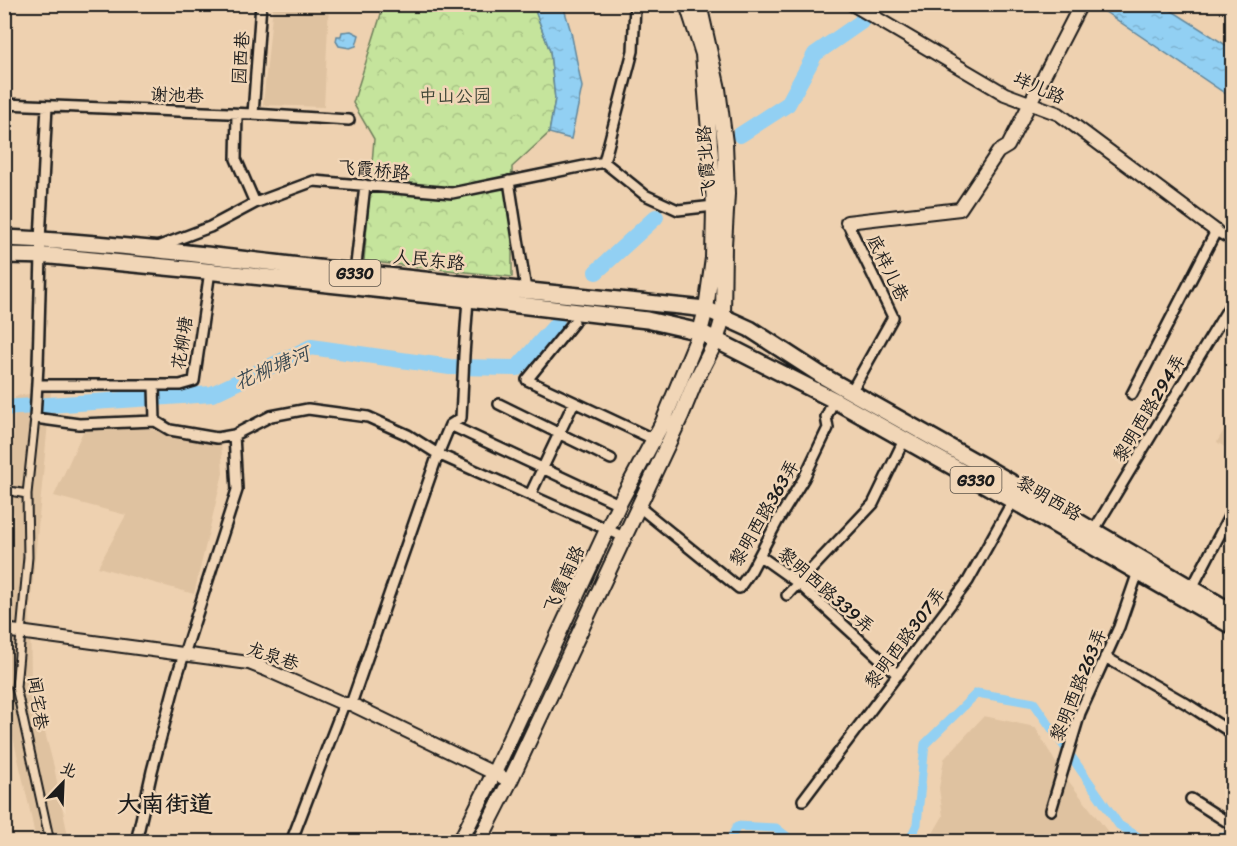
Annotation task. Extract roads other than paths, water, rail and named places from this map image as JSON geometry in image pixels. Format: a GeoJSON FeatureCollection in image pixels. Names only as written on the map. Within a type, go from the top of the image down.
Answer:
{"type":"FeatureCollection","features":[{"type":"Feature","properties":{"kind":"highway","name":"人民东路"},"geometry":{"type":"LineString","coordinates":[[4,238],[41,247],[210,271],[647,320],[700,332]]}},
{"type":"Feature","properties":{"kind":"highway","name":"人民东路"},"geometry":{"type":"LineString","coordinates":[[4,255],[41,247],[152,249],[356,273],[706,309]]}},
{"type":"Feature","properties":{"kind":"highway","name":"G330"},"geometry":{"type":"LineString","coordinates":[[706,309],[723,317]]}},
{"type":"Feature","properties":{"kind":"highway","name":"黎明西路"},"geometry":{"type":"LineString","coordinates":[[723,317],[750,330],[851,392],[1138,572],[1233,626]]}},
{"type":"Feature","properties":{"kind":"highway","name":"G330"},"geometry":{"type":"LineString","coordinates":[[700,332],[716,341]]}},
{"type":"Feature","properties":{"kind":"highway","name":"黎明西路"},"geometry":{"type":"LineString","coordinates":[[716,341],[834,400],[904,440],[1094,530],[1233,612]]}},
{"type":"Feature","properties":{"kind":"main road","name":"飞霞北路"},"geometry":{"type":"LineString","coordinates":[[687,4],[703,54],[714,206],[713,258],[706,309],[700,332]]}},
{"type":"Feature","properties":{"kind":"main road","name":"飞霞北路"},"geometry":{"type":"LineString","coordinates":[[699,4],[718,89],[725,143],[727,194],[723,317],[716,341]]}},
{"type":"Feature","properties":{"kind":"main road","name":"飞霞南路"},"geometry":{"type":"LineString","coordinates":[[460,842],[619,504],[663,422],[700,332]]}},
{"type":"Feature","properties":{"kind":"main road","name":"飞霞南路"},"geometry":{"type":"LineString","coordinates":[[479,842],[510,781],[716,341]]}},
{"type":"Feature","properties":{"kind":"street","name":"园西巷"},"geometry":{"type":"LineString","coordinates":[[253,114],[261,4]]}},
{"type":"Feature","properties":{"kind":"street"},"geometry":{"type":"LineString","coordinates":[[635,4],[633,51],[604,162],[645,195],[678,210],[714,206]]}},
{"type":"Feature","properties":{"kind":"street"},"geometry":{"type":"LineString","coordinates":[[847,222],[960,209],[998,152],[1008,146],[1081,4]]}},
{"type":"Feature","properties":{"kind":"street","name":"垟儿路"},"geometry":{"type":"LineString","coordinates":[[855,7],[1005,94],[1059,114],[1216,231],[1233,240]]}},
{"type":"Feature","properties":{"kind":"street","name":"谢池巷"},"geometry":{"type":"LineString","coordinates":[[4,104],[349,120]]}},
{"type":"Feature","properties":{"kind":"street"},"geometry":{"type":"LineString","coordinates":[[47,106],[35,418],[80,424],[155,422],[170,430],[217,438],[234,435],[271,416],[308,409],[368,417],[408,435],[438,454],[624,537]]}},
{"type":"Feature","properties":{"kind":"street"},"geometry":{"type":"LineString","coordinates":[[237,114],[236,159],[255,203]]}},
{"type":"Feature","properties":{"kind":"street","name":"飞霞桥路"},"geometry":{"type":"LineString","coordinates":[[152,249],[210,226],[255,203],[314,181],[452,193],[604,162]]}},
{"type":"Feature","properties":{"kind":"street"},"geometry":{"type":"LineString","coordinates":[[509,182],[526,290]]}},
{"type":"Feature","properties":{"kind":"street"},"geometry":{"type":"LineString","coordinates":[[356,273],[365,185]]}},
{"type":"Feature","properties":{"kind":"street","name":"底样儿巷"},"geometry":{"type":"LineString","coordinates":[[847,222],[893,317],[851,392]]}},
{"type":"Feature","properties":{"kind":"street"},"geometry":{"type":"LineString","coordinates":[[1132,394],[1216,231]]}},
{"type":"Feature","properties":{"kind":"street","name":"花柳塘"},"geometry":{"type":"LineString","coordinates":[[37,385],[154,387],[180,385],[194,381],[210,271]]}},
{"type":"Feature","properties":{"kind":"street"},"geometry":{"type":"LineString","coordinates":[[291,842],[347,704],[438,454],[450,425],[461,418],[468,299]]}},
{"type":"Feature","properties":{"kind":"street","name":"黎明西路294弄"},"geometry":{"type":"LineString","coordinates":[[1094,530],[1233,302]]}},
{"type":"Feature","properties":{"kind":"street"},"geometry":{"type":"LineString","coordinates":[[574,322],[527,380],[653,439]]}},
{"type":"Feature","properties":{"kind":"street"},"geometry":{"type":"LineString","coordinates":[[154,387],[155,422]]}},
{"type":"Feature","properties":{"kind":"street","name":"黎明西路363弄"},"geometry":{"type":"LineString","coordinates":[[638,506],[738,588],[760,556],[777,522],[804,478],[828,428],[826,417],[834,400]]}},
{"type":"Feature","properties":{"kind":"street"},"geometry":{"type":"LineString","coordinates":[[530,495],[574,402]]}},
{"type":"Feature","properties":{"kind":"street"},"geometry":{"type":"LineString","coordinates":[[499,404],[611,459]]}},
{"type":"Feature","properties":{"kind":"street","name":"闻宅巷"},"geometry":{"type":"LineString","coordinates":[[35,418],[27,494],[28,557],[16,687],[50,842]]}},
{"type":"Feature","properties":{"kind":"street"},"geometry":{"type":"LineString","coordinates":[[450,425],[619,504]]}},
{"type":"Feature","properties":{"kind":"street"},"geometry":{"type":"LineString","coordinates":[[136,842],[177,676],[237,490],[234,435]]}},
{"type":"Feature","properties":{"kind":"street"},"geometry":{"type":"LineString","coordinates":[[787,595],[873,504],[904,440]]}},
{"type":"Feature","properties":{"kind":"street"},"geometry":{"type":"LineString","coordinates":[[4,490],[27,494]]}},
{"type":"Feature","properties":{"kind":"street","name":"黎明西路307弄"},"geometry":{"type":"LineString","coordinates":[[803,800],[968,581],[1016,494]]}},
{"type":"Feature","properties":{"kind":"street"},"geometry":{"type":"LineString","coordinates":[[1192,588],[1233,511]]}},
{"type":"Feature","properties":{"kind":"street","name":"黎明西路339弄"},"geometry":{"type":"LineString","coordinates":[[760,556],[798,583],[898,675]]}},
{"type":"Feature","properties":{"kind":"street","name":"黎明西路263弄"},"geometry":{"type":"LineString","coordinates":[[1051,810],[1080,713],[1119,627],[1138,572]]}},
{"type":"Feature","properties":{"kind":"street","name":"龙泉巷"},"geometry":{"type":"LineString","coordinates":[[4,630],[249,663],[347,704],[510,781]]}},
{"type":"Feature","properties":{"kind":"street"},"geometry":{"type":"LineString","coordinates":[[1105,657],[1233,733]]}},
{"type":"Feature","properties":{"kind":"street"},"geometry":{"type":"LineString","coordinates":[[1191,799],[1233,825]]}},
{"type":"Feature","properties":{"kind":"water"},"geometry":{"type":"Polygon","coordinates":[[[533,5],[563,5],[571,32],[582,87],[571,139],[549,133],[555,99],[550,51],[533,5]]]}},
{"type":"Feature","properties":{"kind":"water"},"geometry":{"type":"Polygon","coordinates":[[[1095,5],[1163,5],[1232,49],[1232,98],[1095,5]]]}},
{"type":"Feature","properties":{"kind":"water"},"geometry":{"type":"Polygon","coordinates":[[[351,31],[359,35],[356,46],[350,48],[339,46],[336,41],[337,36],[341,36],[342,32],[351,31]]]}},
{"type":"Feature","properties":{"kind":"waterway","name":"花柳塘河"},"geometry":{"type":"LineString","coordinates":[[740,135],[788,104],[815,54],[861,22],[870,4]]}},
{"type":"Feature","properties":{"kind":"waterway","name":"花柳塘河"},"geometry":{"type":"LineString","coordinates":[[596,272],[656,217]]}},
{"type":"Feature","properties":{"kind":"waterway","name":"花柳塘河"},"geometry":{"type":"LineString","coordinates":[[4,408],[212,394],[311,347],[450,367],[517,368],[557,324]]}},
{"type":"Feature","properties":{"kind":"waterway"},"geometry":{"type":"LineString","coordinates":[[909,842],[917,824],[925,744],[977,693],[1034,703],[1119,825],[1147,842]]}},
{"type":"Feature","properties":{"kind":"waterway"},"geometry":{"type":"LineString","coordinates":[[729,842],[737,826],[776,828],[794,842]]}},
{"type":"Feature","properties":{"kind":"waterway"},"geometry":{"type":"LineString","coordinates":[[1194,842],[1232,836]]}},
{"type":"Feature","properties":{"kind":"district","name":"大南街道"},"geometry":{"type":"Point","coordinates":[165,804]}},
{"type":"Feature","properties":{"kind":"park label","name":"中山公园"},"geometry":{"type":"Point","coordinates":[455,96]}}]}
